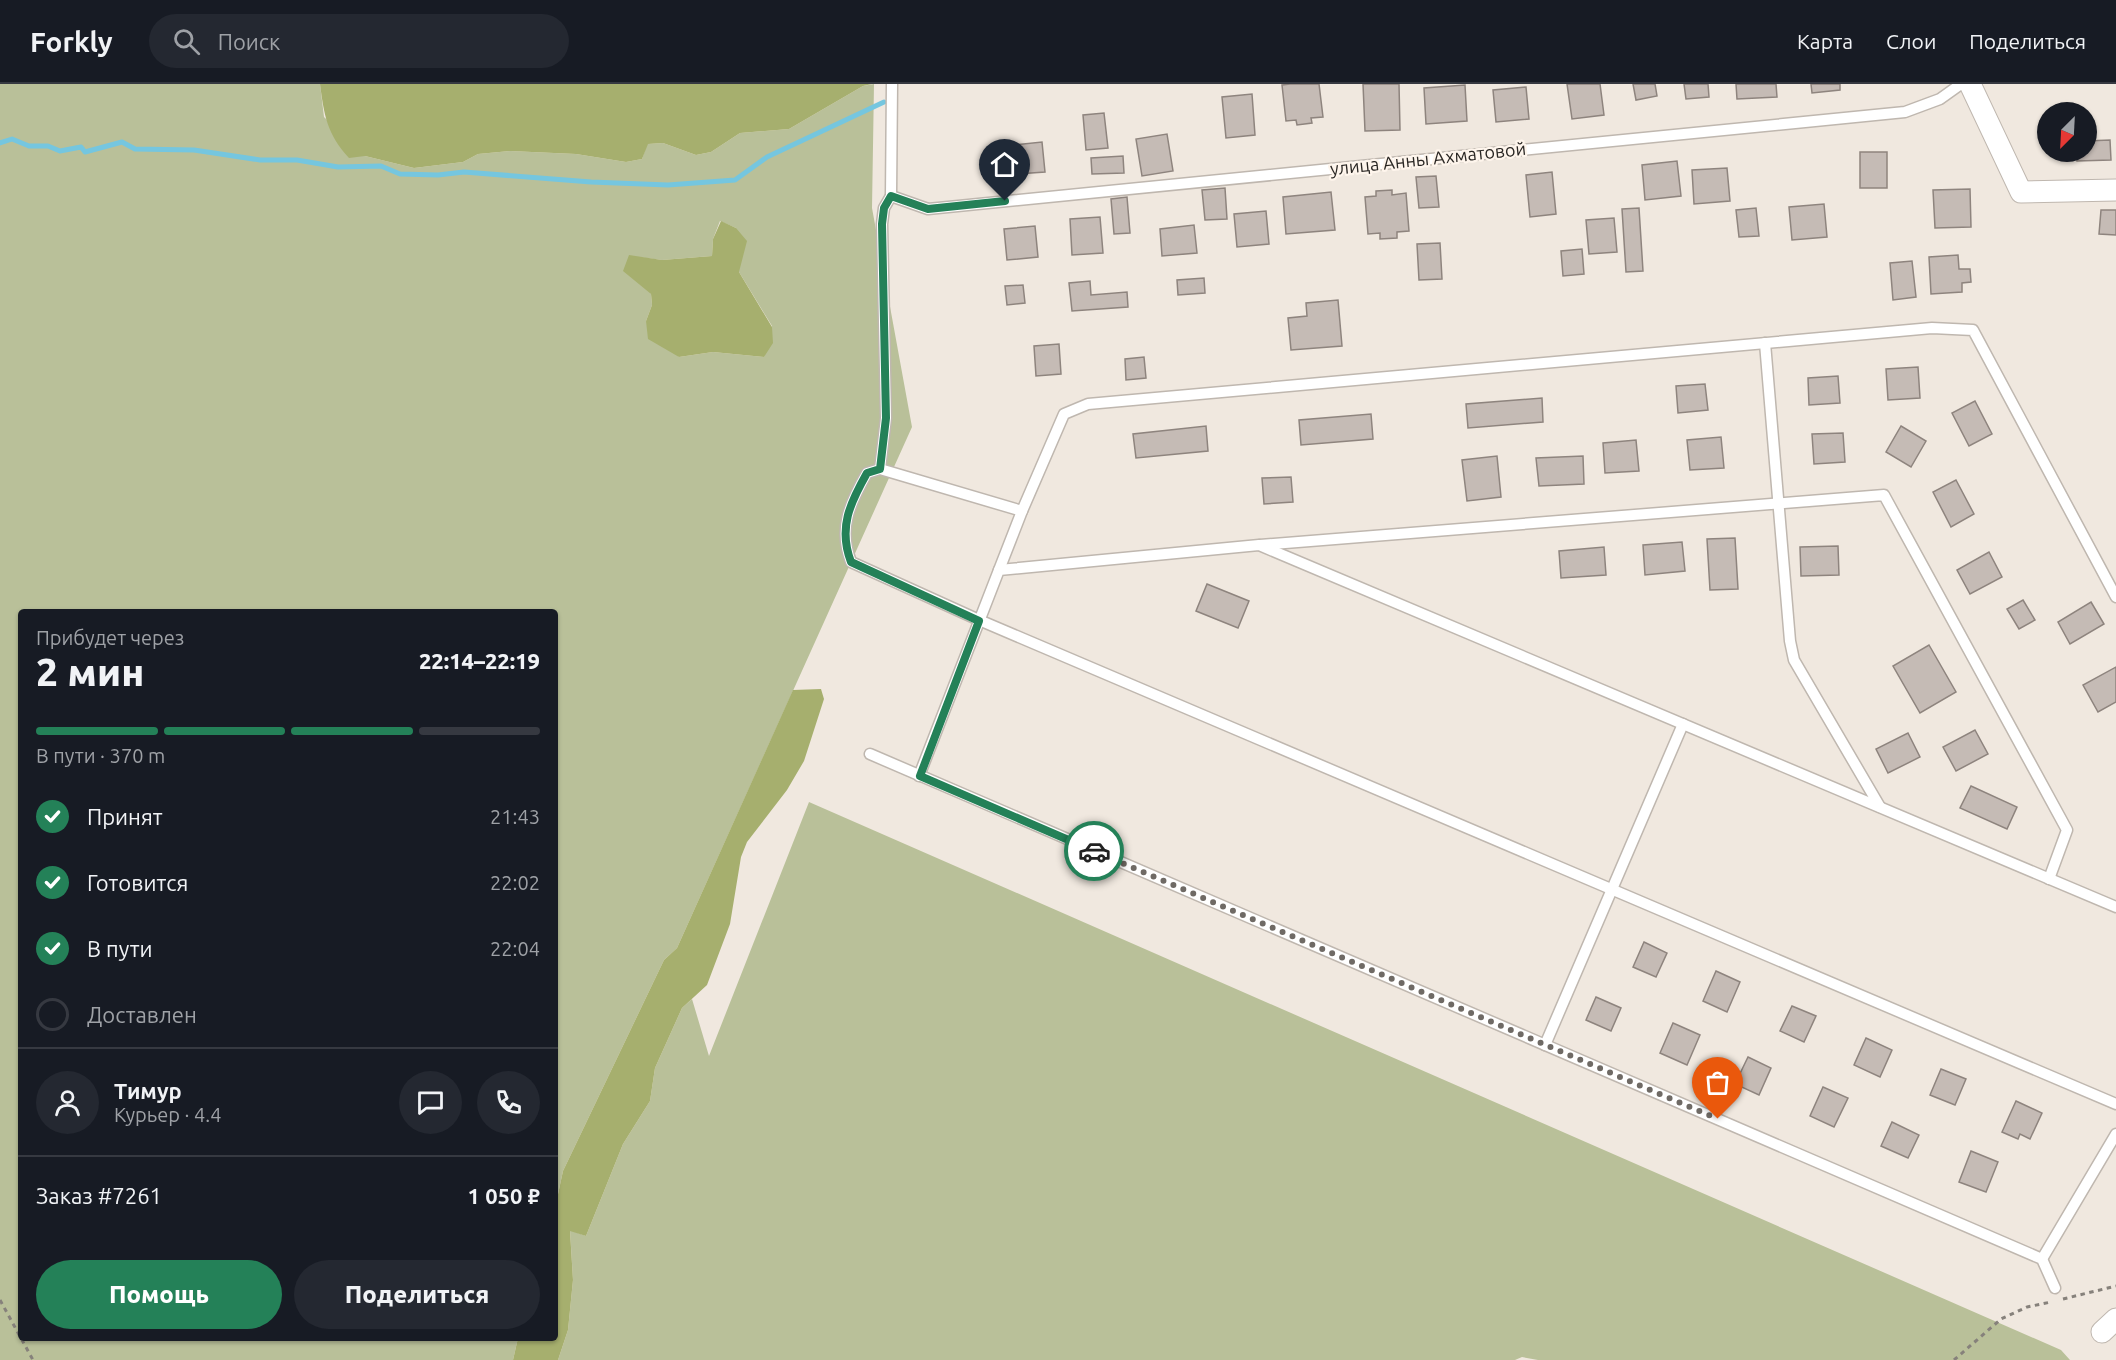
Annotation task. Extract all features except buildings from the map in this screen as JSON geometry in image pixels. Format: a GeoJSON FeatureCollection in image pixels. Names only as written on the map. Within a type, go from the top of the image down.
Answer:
{"type":"FeatureCollection","features":[{"type":"Feature","properties":{"kind":"street"},"geometry":{"type":"LineString","coordinates":[[1970,84],[2021,192],[2116,190]]}},
{"type":"Feature","properties":{"kind":"lane"},"geometry":{"type":"LineString","coordinates":[[880,469],[886,418],[882,224],[884,208],[891,196],[892,84]]}},
{"type":"Feature","properties":{"kind":"lane","name":"улица Анны Ахматовой"},"geometry":{"type":"LineString","coordinates":[[891,196],[928,209],[1905,112],[1940,99],[1961,84]]}},
{"type":"Feature","properties":{"kind":"lane"},"geometry":{"type":"LineString","coordinates":[[920,776],[1022,511],[1064,414],[1088,404],[1932,328],[1973,330],[2116,597]]}},
{"type":"Feature","properties":{"kind":"lane"},"geometry":{"type":"LineString","coordinates":[[1765,343],[1777,504],[1790,641],[1794,660],[1880,807]]}},
{"type":"Feature","properties":{"kind":"lane"},"geometry":{"type":"LineString","coordinates":[[1022,511],[880,469],[867,473],[857,490],[846,519],[845,546],[851,562],[979,621],[2116,1104]]}},
{"type":"Feature","properties":{"kind":"lane"},"geometry":{"type":"LineString","coordinates":[[999,570],[1259,545],[1884,495],[2067,830],[2049,879]]}},
{"type":"Feature","properties":{"kind":"lane"},"geometry":{"type":"LineString","coordinates":[[1259,545],[2116,907]]}},
{"type":"Feature","properties":{"kind":"lane"},"geometry":{"type":"LineString","coordinates":[[1545,1045],[1683,724]]}},
{"type":"Feature","properties":{"kind":"lane"},"geometry":{"type":"LineString","coordinates":[[870,754],[2042,1259],[2055,1288]]}},
{"type":"Feature","properties":{"kind":"lane"},"geometry":{"type":"LineString","coordinates":[[2042,1259],[2116,1134]]}},
{"type":"Feature","properties":{"kind":"path"},"geometry":{"type":"LineString","coordinates":[[1954,1360],[2001,1319],[2027,1307],[2116,1286]]}},
{"type":"Feature","properties":{"kind":"path"},"geometry":{"type":"LineString","coordinates":[[0,1300],[18,1333]]}},
{"type":"Feature","properties":{"kind":"path"},"geometry":{"type":"LineString","coordinates":[[23,1341],[33,1360]]}},
{"type":"Feature","properties":{"kind":"green space"},"geometry":{"type":"Polygon","coordinates":[[[0,84],[320,84],[324,117],[365,156],[414,168],[463,162],[478,154],[510,151],[576,154],[626,162],[642,159],[647,144],[663,143],[696,155],[711,152],[740,133],[789,129],[863,86],[874,84],[872,208],[912,427],[677,948],[664,960],[563,1171],[558,1194],[558,609],[18,609],[18,1341],[517,1341],[513,1360],[0,1360],[0,84]],[[720,221],[713,239],[712,256],[662,260],[629,256],[651,294],[652,305],[646,321],[679,357],[713,352],[764,357],[772,326],[739,272],[736,228],[720,221]]]}},
{"type":"Feature","properties":{"kind":"green space"},"geometry":{"type":"Polygon","coordinates":[[[320,84],[872,84],[863,86],[789,129],[740,133],[711,152],[696,155],[663,143],[648,144],[642,159],[626,162],[576,154],[510,151],[478,154],[463,162],[414,168],[365,156],[349,158],[331,132],[320,84]]]}},
{"type":"Feature","properties":{"kind":"green space"},"geometry":{"type":"Polygon","coordinates":[[[721,221],[736,228],[747,241],[739,272],[772,327],[773,343],[764,357],[713,352],[679,357],[648,339],[646,321],[652,305],[651,294],[623,271],[629,255],[662,260],[712,256],[713,239],[721,221]]]}},
{"type":"Feature","properties":{"kind":"green space"},"geometry":{"type":"Polygon","coordinates":[[[821,689],[824,699],[804,761],[787,790],[747,842],[741,857],[730,924],[707,985],[682,1008],[655,1068],[650,1101],[623,1144],[586,1236],[570,1231],[573,1280],[568,1330],[558,1360],[513,1360],[517,1341],[558,1341],[558,1194],[563,1171],[664,960],[677,948],[793,690],[821,689]]]}},
{"type":"Feature","properties":{"kind":"green space"},"geometry":{"type":"Polygon","coordinates":[[[809,802],[2061,1350],[2070,1360],[1538,1360],[1522,1357],[1515,1360],[558,1360],[568,1330],[573,1280],[570,1230],[586,1236],[623,1144],[650,1101],[655,1068],[682,1008],[692,999],[709,1056],[809,802]]]}},
{"type":"Feature","properties":{"kind":"waterway"},"geometry":{"type":"LineString","coordinates":[[0,143],[12,139],[29,146],[48,146],[60,151],[81,147],[85,152],[122,142],[135,149],[194,150],[260,160],[297,160],[338,167],[381,166],[400,174],[438,175],[464,172],[591,182],[668,185],[735,180],[767,157],[884,102]]}},
{"type":"Feature","properties":{"kind":"way so far"},"geometry":{"type":"LineString","coordinates":[[1094,851],[1718,1119]]}},
{"type":"Feature","properties":{"kind":"route"},"geometry":{"type":"LineString","coordinates":[[1005,201],[928,209],[891,196],[884,208],[882,224],[886,418],[880,469],[867,473],[857,490],[846,519],[845,546],[851,562],[979,621],[920,776],[1094,851]]}}]}
